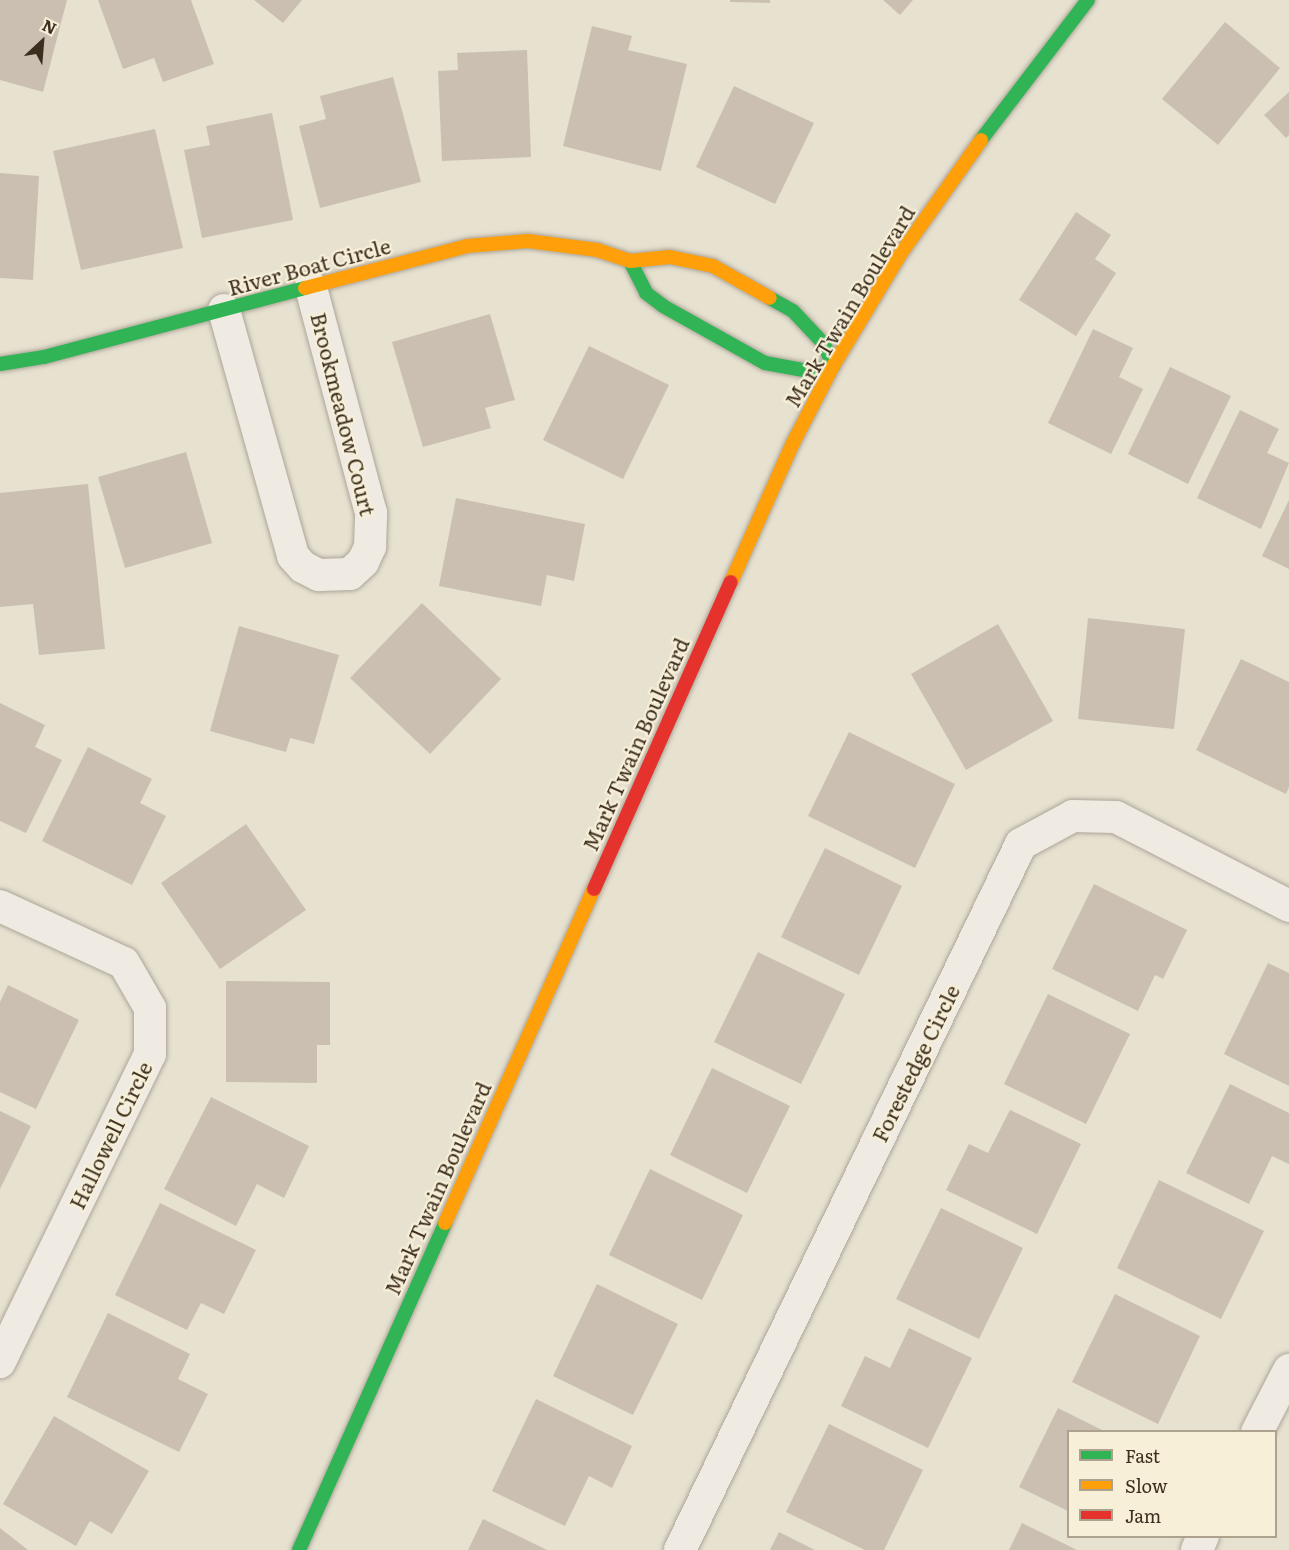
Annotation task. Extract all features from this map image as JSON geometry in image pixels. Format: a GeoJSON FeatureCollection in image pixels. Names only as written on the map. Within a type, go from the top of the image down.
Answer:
{"type":"FeatureCollection","features":[{"type":"Feature","properties":{"kind":"street","name":"Mark Twain Boulevard"},"geometry":{"type":"LineString","coordinates":[[298,1550],[787,456],[833,366],[930,211],[1006,104],[1088,0]]}},
{"type":"Feature","properties":{"kind":"street","name":"River Boat Circle"},"geometry":{"type":"LineString","coordinates":[[0,364],[44,357],[467,246],[495,242],[563,244],[630,261],[670,257],[713,266],[793,311],[824,344],[833,366]]}},
{"type":"Feature","properties":{"kind":"street"},"geometry":{"type":"LineString","coordinates":[[630,261],[640,285],[663,306],[765,363],[809,371],[833,366]]}},
{"type":"Feature","properties":{"kind":"street","name":"Brookmeadow Court"},"geometry":{"type":"LineString","coordinates":[[224,310],[293,556],[303,567],[319,575],[350,574],[363,562],[370,547],[371,513],[311,287]]}},
{"type":"Feature","properties":{"kind":"street","name":"Forestedge Circle"},"geometry":{"type":"LineString","coordinates":[[680,1550],[1021,844],[1074,816],[1116,817],[1289,906]]}},
{"type":"Feature","properties":{"kind":"street","name":"Hallowell Circle"},"geometry":{"type":"LineString","coordinates":[[0,906],[124,963],[150,1008],[150,1054],[0,1362]]}},
{"type":"Feature","properties":{"kind":"street"},"geometry":{"type":"LineString","coordinates":[[1258,1430],[1289,1370]]}},
{"type":"Feature","properties":{"kind":"building"},"geometry":{"type":"Polygon","coordinates":[[[0,0],[67,0],[43,92],[0,80],[0,0]]]}},
{"type":"Feature","properties":{"kind":"building"},"geometry":{"type":"Polygon","coordinates":[[[98,0],[191,0],[214,64],[163,82],[154,58],[123,69],[98,0]]]}},
{"type":"Feature","properties":{"kind":"building"},"geometry":{"type":"Polygon","coordinates":[[[254,0],[302,0],[283,23],[254,0]]]}},
{"type":"Feature","properties":{"kind":"building"},"geometry":{"type":"Polygon","coordinates":[[[730,0],[770,0],[770,3],[730,2],[730,0]]]}},
{"type":"Feature","properties":{"kind":"building"},"geometry":{"type":"Polygon","coordinates":[[[883,0],[913,0],[900,15],[883,0]]]}},
{"type":"Feature","properties":{"kind":"building"},"geometry":{"type":"Polygon","coordinates":[[[1225,22],[1280,68],[1218,145],[1162,99],[1225,22]]]}},
{"type":"Feature","properties":{"kind":"building"},"geometry":{"type":"Polygon","coordinates":[[[592,26],[632,36],[628,50],[687,64],[661,171],[563,146],[592,26]]]}},
{"type":"Feature","properties":{"kind":"building"},"geometry":{"type":"Polygon","coordinates":[[[527,50],[531,157],[442,161],[438,71],[458,70],[457,53],[527,50]]]}},
{"type":"Feature","properties":{"kind":"building"},"geometry":{"type":"Polygon","coordinates":[[[393,77],[421,182],[320,208],[299,126],[326,119],[320,96],[393,77]]]}},
{"type":"Feature","properties":{"kind":"building"},"geometry":{"type":"Polygon","coordinates":[[[734,86],[814,123],[775,204],[696,167],[734,86]]]}},
{"type":"Feature","properties":{"kind":"building"},"geometry":{"type":"Polygon","coordinates":[[[1289,92],[1289,135],[1286,138],[1264,115],[1289,92]]]}},
{"type":"Feature","properties":{"kind":"building"},"geometry":{"type":"Polygon","coordinates":[[[272,113],[293,220],[202,238],[184,150],[210,145],[206,126],[272,113]]]}},
{"type":"Feature","properties":{"kind":"building"},"geometry":{"type":"Polygon","coordinates":[[[155,129],[183,248],[81,270],[53,151],[155,129]]]}},
{"type":"Feature","properties":{"kind":"building"},"geometry":{"type":"Polygon","coordinates":[[[0,173],[39,176],[33,280],[0,278],[0,173]]]}},
{"type":"Feature","properties":{"kind":"building"},"geometry":{"type":"Polygon","coordinates":[[[1076,212],[1111,235],[1095,259],[1116,273],[1076,336],[1019,300],[1076,212]]]}},
{"type":"Feature","properties":{"kind":"building"},"geometry":{"type":"Polygon","coordinates":[[[490,314],[515,400],[485,408],[491,428],[423,447],[392,342],[490,314]]]}},
{"type":"Feature","properties":{"kind":"building"},"geometry":{"type":"Polygon","coordinates":[[[1093,329],[1133,348],[1119,377],[1143,389],[1111,454],[1048,423],[1093,329]]]}},
{"type":"Feature","properties":{"kind":"building"},"geometry":{"type":"Polygon","coordinates":[[[589,346],[669,385],[623,479],[543,440],[589,346]]]}},
{"type":"Feature","properties":{"kind":"building"},"geometry":{"type":"Polygon","coordinates":[[[1170,367],[1231,396],[1188,484],[1128,454],[1170,367]]]}},
{"type":"Feature","properties":{"kind":"building"},"geometry":{"type":"Polygon","coordinates":[[[1240,410],[1279,429],[1267,453],[1289,463],[1261,529],[1197,498],[1240,410]]]}},
{"type":"Feature","properties":{"kind":"building"},"geometry":{"type":"Polygon","coordinates":[[[186,452],[212,543],[125,568],[98,477],[186,452]]]}},
{"type":"Feature","properties":{"kind":"building"},"geometry":{"type":"Polygon","coordinates":[[[88,484],[105,649],[39,655],[33,604],[0,607],[0,493],[88,484]]]}},
{"type":"Feature","properties":{"kind":"building"},"geometry":{"type":"Polygon","coordinates":[[[456,498],[585,524],[574,581],[547,575],[541,606],[439,586],[456,498]]]}},
{"type":"Feature","properties":{"kind":"building"},"geometry":{"type":"Polygon","coordinates":[[[1289,500],[1289,569],[1262,556],[1289,500]]]}},
{"type":"Feature","properties":{"kind":"building"},"geometry":{"type":"Polygon","coordinates":[[[422,603],[501,679],[430,754],[350,678],[422,603]]]}},
{"type":"Feature","properties":{"kind":"building"},"geometry":{"type":"Polygon","coordinates":[[[1088,618],[1185,629],[1174,729],[1078,719],[1088,618]]]}},
{"type":"Feature","properties":{"kind":"building"},"geometry":{"type":"Polygon","coordinates":[[[998,624],[1053,721],[966,770],[911,674],[998,624]]]}},
{"type":"Feature","properties":{"kind":"building"},"geometry":{"type":"Polygon","coordinates":[[[239,626],[339,655],[314,744],[290,738],[286,752],[210,731],[239,626]]]}},
{"type":"Feature","properties":{"kind":"building"},"geometry":{"type":"Polygon","coordinates":[[[1241,659],[1289,682],[1289,787],[1286,794],[1196,750],[1241,659]]]}},
{"type":"Feature","properties":{"kind":"building"},"geometry":{"type":"Polygon","coordinates":[[[0,703],[45,725],[35,747],[62,760],[26,833],[0,821],[0,703]]]}},
{"type":"Feature","properties":{"kind":"building"},"geometry":{"type":"Polygon","coordinates":[[[849,732],[955,784],[915,868],[808,816],[849,732]]]}},
{"type":"Feature","properties":{"kind":"building"},"geometry":{"type":"Polygon","coordinates":[[[88,747],[152,779],[140,803],[166,816],[132,885],[42,841],[88,747]]]}},
{"type":"Feature","properties":{"kind":"building"},"geometry":{"type":"Polygon","coordinates":[[[246,824],[306,910],[220,969],[161,883],[246,824]]]}},
{"type":"Feature","properties":{"kind":"building"},"geometry":{"type":"Polygon","coordinates":[[[825,848],[902,886],[859,975],[781,937],[825,848]]]}},
{"type":"Feature","properties":{"kind":"building"},"geometry":{"type":"Polygon","coordinates":[[[1094,884],[1187,930],[1163,979],[1155,975],[1138,1011],[1052,969],[1094,884]]]}},
{"type":"Feature","properties":{"kind":"building"},"geometry":{"type":"Polygon","coordinates":[[[758,952],[845,994],[801,1084],[714,1042],[758,952]]]}},
{"type":"Feature","properties":{"kind":"building"},"geometry":{"type":"Polygon","coordinates":[[[1268,963],[1289,973],[1289,1086],[1224,1054],[1268,963]]]}},
{"type":"Feature","properties":{"kind":"building"},"geometry":{"type":"Polygon","coordinates":[[[226,981],[330,982],[330,1045],[317,1045],[317,1083],[226,1082],[226,981]]]}},
{"type":"Feature","properties":{"kind":"building"},"geometry":{"type":"Polygon","coordinates":[[[8,985],[79,1020],[36,1109],[0,1092],[0,1002],[8,985]]]}},
{"type":"Feature","properties":{"kind":"building"},"geometry":{"type":"Polygon","coordinates":[[[1048,994],[1130,1034],[1086,1124],[1004,1084],[1048,994]]]}},
{"type":"Feature","properties":{"kind":"building"},"geometry":{"type":"Polygon","coordinates":[[[712,1068],[790,1106],[747,1193],[670,1155],[712,1068]]]}},
{"type":"Feature","properties":{"kind":"building"},"geometry":{"type":"Polygon","coordinates":[[[1230,1084],[1289,1113],[1289,1164],[1272,1156],[1249,1204],[1186,1173],[1230,1084]]]}},
{"type":"Feature","properties":{"kind":"building"},"geometry":{"type":"Polygon","coordinates":[[[211,1097],[309,1146],[284,1198],[257,1184],[236,1226],[164,1189],[211,1097]]]}},
{"type":"Feature","properties":{"kind":"building"},"geometry":{"type":"Polygon","coordinates":[[[1010,1110],[1081,1144],[1037,1234],[946,1190],[969,1144],[988,1153],[1010,1110]]]}},
{"type":"Feature","properties":{"kind":"building"},"geometry":{"type":"Polygon","coordinates":[[[0,1111],[31,1126],[0,1189],[0,1111]]]}},
{"type":"Feature","properties":{"kind":"building"},"geometry":{"type":"Polygon","coordinates":[[[650,1169],[743,1215],[702,1300],[609,1255],[650,1169]]]}},
{"type":"Feature","properties":{"kind":"building"},"geometry":{"type":"Polygon","coordinates":[[[1159,1180],[1264,1231],[1221,1319],[1117,1268],[1159,1180]]]}},
{"type":"Feature","properties":{"kind":"building"},"geometry":{"type":"Polygon","coordinates":[[[160,1203],[256,1250],[224,1314],[201,1303],[187,1330],[115,1295],[160,1203]]]}},
{"type":"Feature","properties":{"kind":"building"},"geometry":{"type":"Polygon","coordinates":[[[941,1208],[1023,1248],[979,1339],[896,1299],[941,1208]]]}},
{"type":"Feature","properties":{"kind":"building"},"geometry":{"type":"Polygon","coordinates":[[[597,1284],[678,1324],[633,1415],[553,1376],[597,1284]]]}},
{"type":"Feature","properties":{"kind":"building"},"geometry":{"type":"Polygon","coordinates":[[[1115,1294],[1200,1336],[1158,1424],[1072,1382],[1115,1294]]]}},
{"type":"Feature","properties":{"kind":"building"},"geometry":{"type":"Polygon","coordinates":[[[108,1313],[190,1354],[178,1379],[208,1394],[179,1452],[67,1397],[108,1313]]]}},
{"type":"Feature","properties":{"kind":"building"},"geometry":{"type":"Polygon","coordinates":[[[909,1328],[972,1358],[928,1448],[841,1406],[865,1356],[890,1368],[909,1328]]]}},
{"type":"Feature","properties":{"kind":"building"},"geometry":{"type":"Polygon","coordinates":[[[536,1399],[632,1446],[612,1488],[589,1476],[565,1526],[492,1491],[536,1399]]]}},
{"type":"Feature","properties":{"kind":"building"},"geometry":{"type":"Polygon","coordinates":[[[1058,1408],[1102,1430],[1067,1430],[1067,1511],[1019,1487],[1058,1408]]]}},
{"type":"Feature","properties":{"kind":"building"},"geometry":{"type":"Polygon","coordinates":[[[54,1416],[149,1471],[112,1534],[90,1521],[76,1546],[3,1504],[54,1416]]]}},
{"type":"Feature","properties":{"kind":"building"},"geometry":{"type":"Polygon","coordinates":[[[829,1424],[923,1470],[884,1550],[865,1550],[786,1512],[829,1424]]]}},
{"type":"Feature","properties":{"kind":"building"},"geometry":{"type":"Polygon","coordinates":[[[483,1519],[547,1550],[468,1550],[483,1519]]]}},
{"type":"Feature","properties":{"kind":"building"},"geometry":{"type":"Polygon","coordinates":[[[1022,1523],[1077,1550],[1009,1550],[1022,1523]]]}},
{"type":"Feature","properties":{"kind":"building"},"geometry":{"type":"Polygon","coordinates":[[[0,1528],[28,1550],[0,1550],[0,1528]]]}},
{"type":"Feature","properties":{"kind":"building"},"geometry":{"type":"Polygon","coordinates":[[[779,1532],[815,1550],[770,1550],[779,1532]]]}},
{"type":"Feature","properties":{"kind":"traffic: fast"},"geometry":{"type":"LineString","coordinates":[[981,140],[1088,0]]}},
{"type":"Feature","properties":{"kind":"traffic: fast"},"geometry":{"type":"LineString","coordinates":[[630,261],[646,293],[663,306],[765,363],[809,371],[833,366],[824,344],[793,311],[770,298]]}},
{"type":"Feature","properties":{"kind":"traffic: fast"},"geometry":{"type":"LineString","coordinates":[[0,364],[44,357],[305,288]]}},
{"type":"Feature","properties":{"kind":"traffic: fast"},"geometry":{"type":"LineString","coordinates":[[299,1550],[445,1223]]}},
{"type":"Feature","properties":{"kind":"traffic: slow"},"geometry":{"type":"LineString","coordinates":[[731,582],[792,445],[833,366],[899,256],[981,140]]}},
{"type":"Feature","properties":{"kind":"traffic: slow"},"geometry":{"type":"LineString","coordinates":[[305,288],[467,246],[528,241],[597,250],[630,261],[670,257],[713,266],[770,298]]}},
{"type":"Feature","properties":{"kind":"traffic: slow"},"geometry":{"type":"LineString","coordinates":[[445,1223],[594,889]]}},
{"type":"Feature","properties":{"kind":"traffic: jam"},"geometry":{"type":"LineString","coordinates":[[594,889],[731,582]]}}]}
